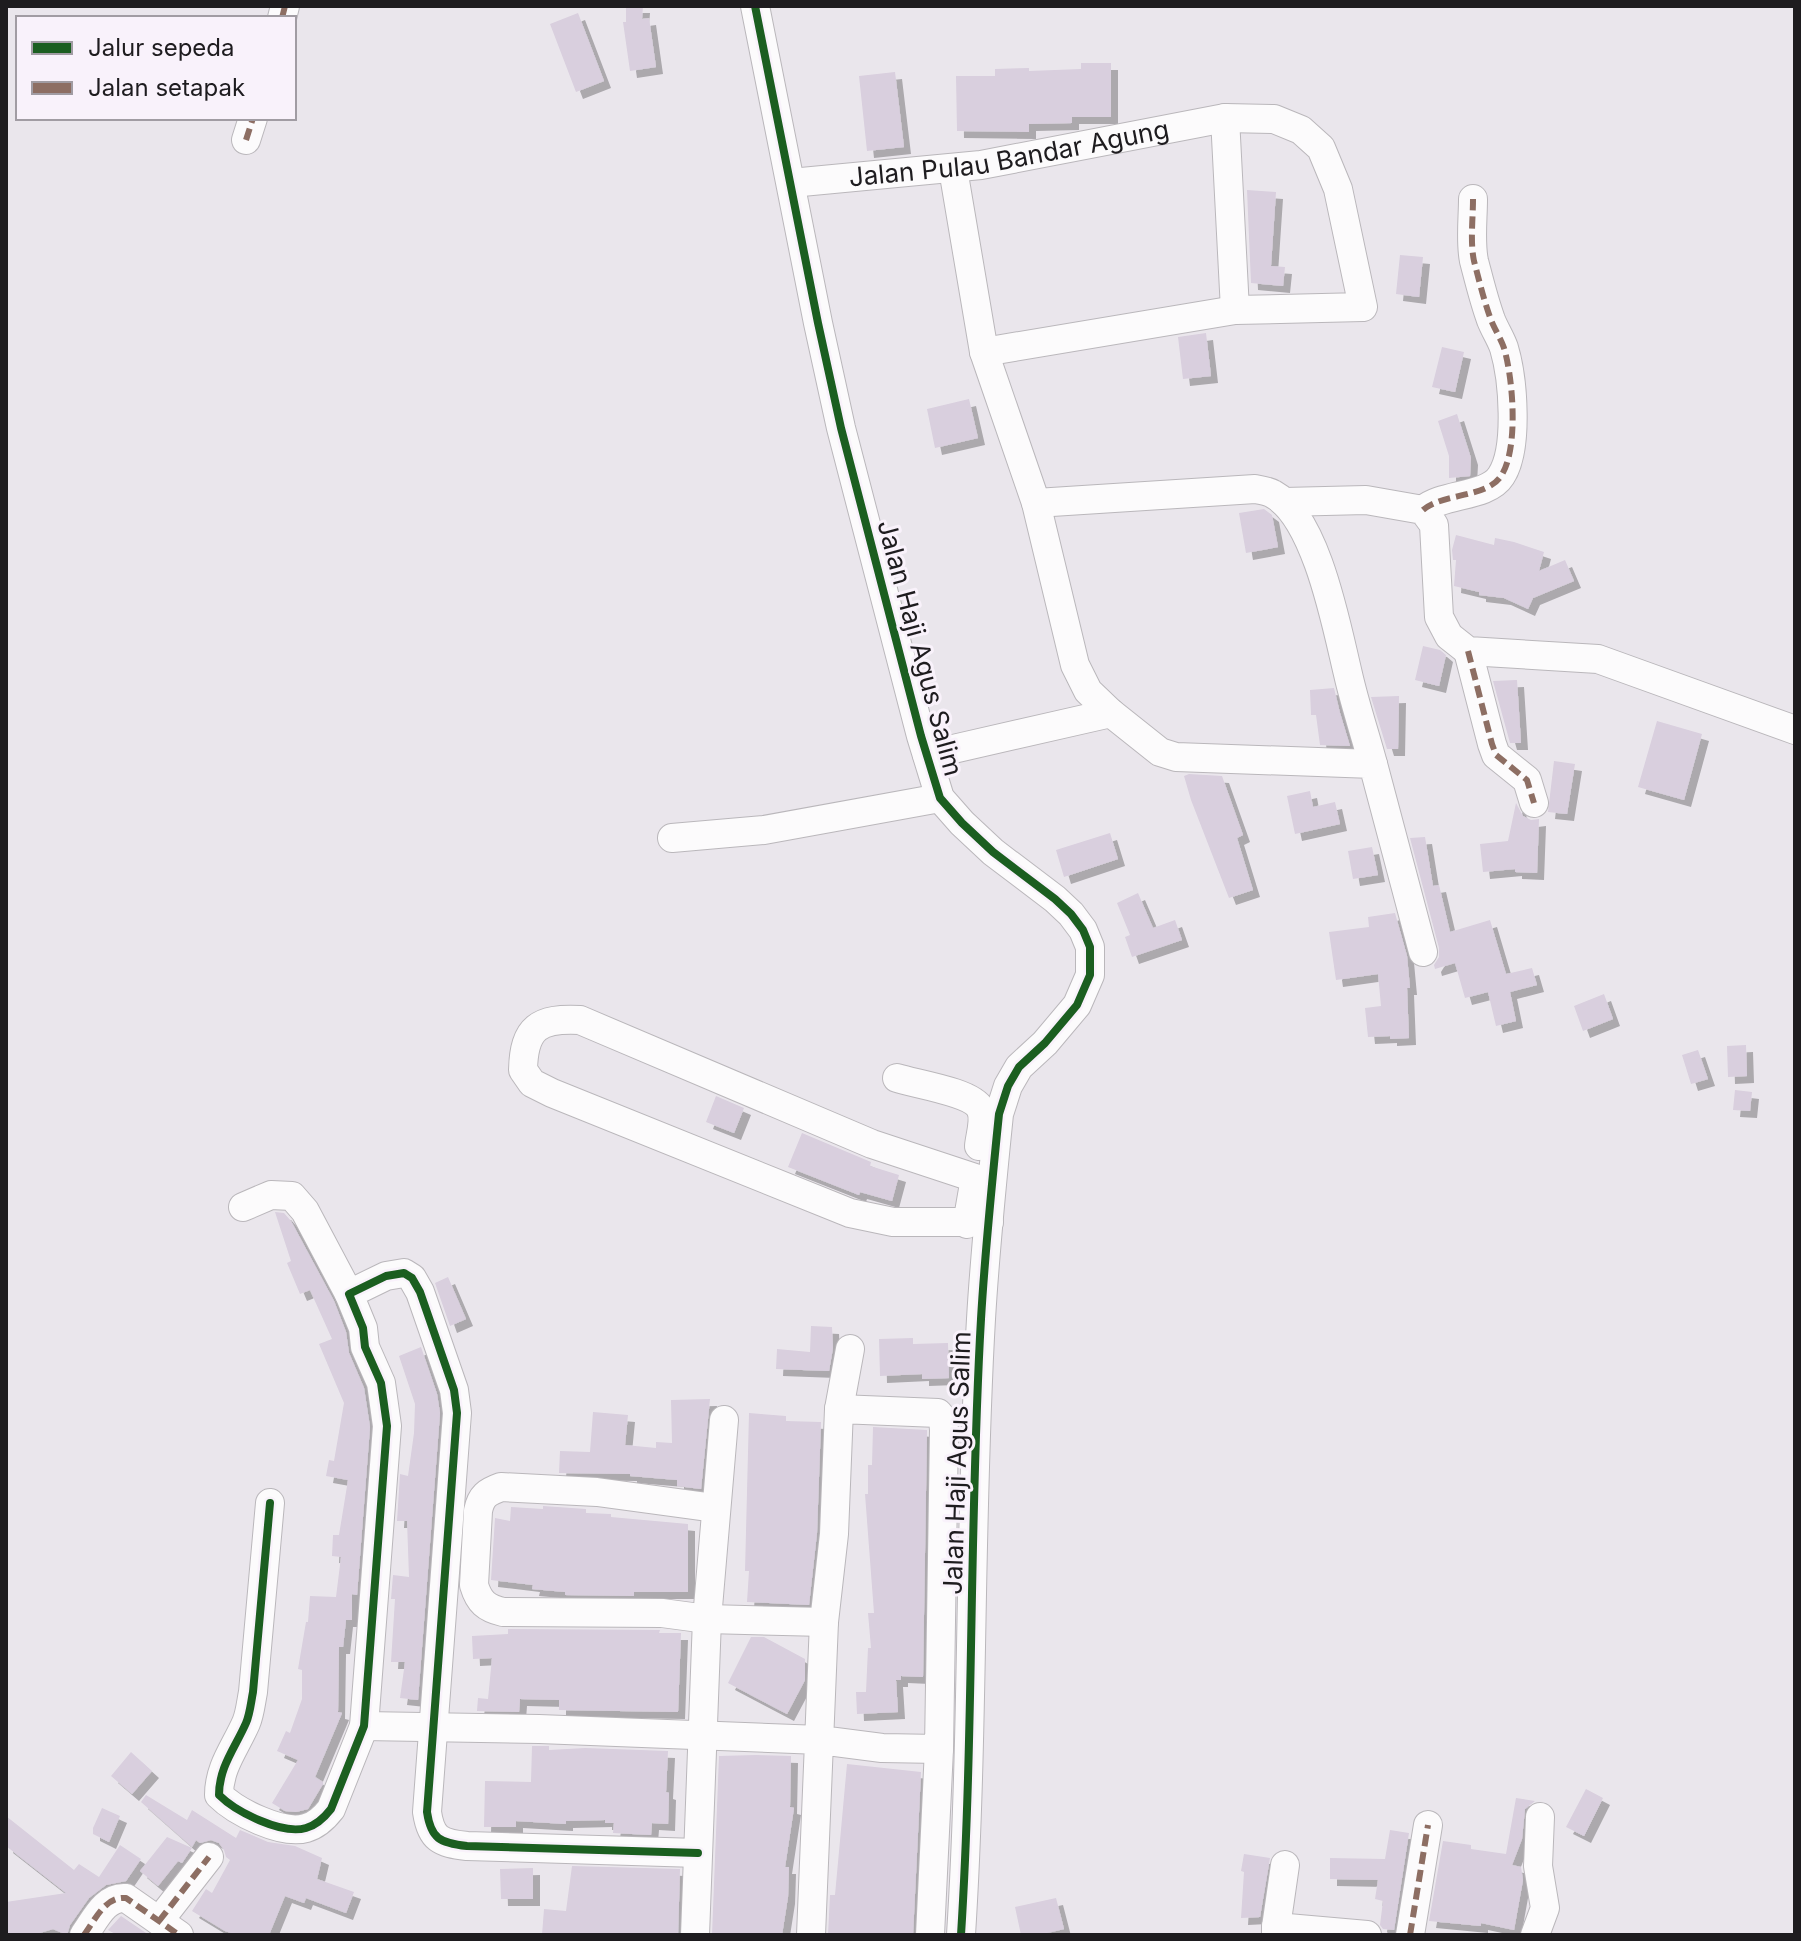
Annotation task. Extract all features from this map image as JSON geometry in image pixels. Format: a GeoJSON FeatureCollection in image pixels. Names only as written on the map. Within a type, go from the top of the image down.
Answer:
{"type":"FeatureCollection","features":[{"type":"Feature","properties":{"kind":"street","name":"Jalan Haji Agus Salim"},"geometry":{"type":"LineString","coordinates":[[755,6],[841,428],[940,798],[993,852],[1063,907],[1083,930],[1090,947],[1090,975],[1077,1005],[1045,1043],[1019,1067],[1008,1086],[999,1114],[978,1223],[981,1319],[970,1660],[970,1761],[961,1935]]}},
{"type":"Feature","properties":{"kind":"street","name":"Jalan Pulau Bandar Agung"},"geometry":{"type":"LineString","coordinates":[[791,183],[953,169],[1225,118],[1274,119],[1301,130],[1321,148],[1338,189],[1363,307],[1235,310]]}},
{"type":"Feature","properties":{"kind":"street"},"geometry":{"type":"LineString","coordinates":[[984,352],[1235,310],[1225,118]]}},
{"type":"Feature","properties":{"kind":"street"},"geometry":{"type":"LineString","coordinates":[[953,169],[984,352],[1036,503],[1075,665],[1088,691],[1160,752],[1176,757],[1373,764]]}},
{"type":"Feature","properties":{"kind":"street"},"geometry":{"type":"LineString","coordinates":[[1423,510],[1431,504],[1491,485],[1501,477],[1510,445],[1512,407],[1508,370],[1504,348],[1491,319],[1473,257],[1473,199]]}},
{"type":"Feature","properties":{"kind":"street"},"geometry":{"type":"LineString","coordinates":[[1036,503],[1255,489],[1272,493],[1284,502],[1305,534],[1326,582],[1423,952]]}},
{"type":"Feature","properties":{"kind":"street"},"geometry":{"type":"LineString","coordinates":[[1284,502],[1366,500],[1423,510],[1434,525],[1439,617],[1449,636],[1468,651],[1598,659],[1795,730]]}},
{"type":"Feature","properties":{"kind":"street"},"geometry":{"type":"LineString","coordinates":[[1468,651],[1496,755],[1527,780],[1534,803]]}},
{"type":"Feature","properties":{"kind":"street"},"geometry":{"type":"LineString","coordinates":[[927,755],[1111,713]]}},
{"type":"Feature","properties":{"kind":"street"},"geometry":{"type":"LineString","coordinates":[[672,838],[764,830],[940,798]]}},
{"type":"Feature","properties":{"kind":"street"},"geometry":{"type":"LineString","coordinates":[[897,1078],[962,1095],[980,1108],[982,1118],[975,1178],[978,1223],[893,1222],[850,1213],[552,1093],[532,1083],[523,1070],[529,1037],[539,1023],[556,1019],[580,1020],[872,1144],[975,1178]]}},
{"type":"Feature","properties":{"kind":"street"},"geometry":{"type":"LineString","coordinates":[[243,1207],[271,1195],[292,1196],[305,1211],[349,1294],[363,1328],[365,1347],[381,1383],[387,1426],[364,1726],[331,1809],[322,1820],[304,1829],[277,1827],[232,1808],[219,1795],[223,1766],[248,1720],[253,1692],[270,1503]]}},
{"type":"Feature","properties":{"kind":"street"},"geometry":{"type":"LineString","coordinates":[[349,1294],[386,1276],[404,1273],[412,1278],[420,1292],[454,1390],[456,1432],[427,1812],[430,1829],[449,1844],[698,1853]]}},
{"type":"Feature","properties":{"kind":"street"},"geometry":{"type":"LineString","coordinates":[[811,1935],[824,1622],[834,1534],[839,1409],[850,1349]]}},
{"type":"Feature","properties":{"kind":"street"},"geometry":{"type":"LineString","coordinates":[[839,1409],[923,1411],[938,1413],[943,1419],[939,1749],[930,1935]]}},
{"type":"Feature","properties":{"kind":"street"},"geometry":{"type":"LineString","coordinates":[[695,1935],[707,1619],[724,1420]]}},
{"type":"Feature","properties":{"kind":"street"},"geometry":{"type":"LineString","coordinates":[[715,1508],[597,1492],[501,1487],[484,1495],[478,1511],[474,1585],[477,1597],[488,1609],[503,1612],[662,1613],[707,1619],[824,1622]]}},
{"type":"Feature","properties":{"kind":"street"},"geometry":{"type":"LineString","coordinates":[[364,1726],[820,1740],[857,1747],[939,1749]]}},
{"type":"Feature","properties":{"kind":"street"},"geometry":{"type":"LineString","coordinates":[[1535,1935],[1545,1908],[1538,1866],[1540,1817]]}},
{"type":"Feature","properties":{"kind":"street"},"geometry":{"type":"LineString","coordinates":[[1410,1935],[1428,1825]]}},
{"type":"Feature","properties":{"kind":"street"},"geometry":{"type":"LineString","coordinates":[[84,1935],[114,1898],[126,1898],[169,1928],[209,1857]]}},
{"type":"Feature","properties":{"kind":"street"},"geometry":{"type":"LineString","coordinates":[[1285,1865],[1276,1931],[1367,1935]]}},
{"type":"Feature","properties":{"kind":"building"},"geometry":{"type":"Polygon","coordinates":[[[626,6],[643,6],[642,19],[649,18],[656,67],[630,71],[623,22],[626,22],[626,6]]]}},
{"type":"Feature","properties":{"kind":"building"},"geometry":{"type":"Polygon","coordinates":[[[578,13],[604,81],[576,92],[550,24],[578,13]]]}},
{"type":"Feature","properties":{"kind":"building"},"geometry":{"type":"Polygon","coordinates":[[[1081,63],[1111,63],[1111,117],[1072,117],[1072,123],[1029,124],[1029,132],[957,131],[956,76],[995,76],[995,69],[1081,69],[1081,63]]]}},
{"type":"Feature","properties":{"kind":"building"},"geometry":{"type":"Polygon","coordinates":[[[895,72],[904,147],[867,151],[859,76],[895,72]]]}},
{"type":"Feature","properties":{"kind":"building"},"geometry":{"type":"Polygon","coordinates":[[[1247,190],[1276,192],[1271,266],[1285,267],[1283,286],[1251,283],[1247,190]]]}},
{"type":"Feature","properties":{"kind":"building"},"geometry":{"type":"Polygon","coordinates":[[[1400,255],[1423,257],[1419,297],[1396,294],[1400,255]]]}},
{"type":"Feature","properties":{"kind":"building"},"geometry":{"type":"Polygon","coordinates":[[[1206,333],[1211,376],[1183,379],[1178,337],[1206,333]]]}},
{"type":"Feature","properties":{"kind":"building"},"geometry":{"type":"Polygon","coordinates":[[[1442,347],[1464,352],[1455,392],[1432,387],[1442,347]]]}},
{"type":"Feature","properties":{"kind":"building"},"geometry":{"type":"Polygon","coordinates":[[[969,399],[978,438],[935,448],[927,409],[969,399]]]}},
{"type":"Feature","properties":{"kind":"building"},"geometry":{"type":"Polygon","coordinates":[[[1457,414],[1471,458],[1470,476],[1449,478],[1449,456],[1438,421],[1457,414]]]}},
{"type":"Feature","properties":{"kind":"building"},"geometry":{"type":"Polygon","coordinates":[[[1264,509],[1272,515],[1278,547],[1246,553],[1239,513],[1264,509]]]}},
{"type":"Feature","properties":{"kind":"building"},"geometry":{"type":"Polygon","coordinates":[[[1456,535],[1494,545],[1495,538],[1544,552],[1539,571],[1565,560],[1574,581],[1533,598],[1528,609],[1504,598],[1479,595],[1479,592],[1454,586],[1456,560],[1453,560],[1452,550],[1456,535]]]}},
{"type":"Feature","properties":{"kind":"building"},"geometry":{"type":"Polygon","coordinates":[[[1423,646],[1440,650],[1446,655],[1439,686],[1415,680],[1423,646]]]}},
{"type":"Feature","properties":{"kind":"building"},"geometry":{"type":"Polygon","coordinates":[[[1517,680],[1521,743],[1510,743],[1493,681],[1517,680]]]}},
{"type":"Feature","properties":{"kind":"building"},"geometry":{"type":"Polygon","coordinates":[[[1334,688],[1350,746],[1320,745],[1316,715],[1311,715],[1310,690],[1334,688]]]}},
{"type":"Feature","properties":{"kind":"building"},"geometry":{"type":"Polygon","coordinates":[[[1399,696],[1398,749],[1387,749],[1371,697],[1399,696]]]}},
{"type":"Feature","properties":{"kind":"building"},"geometry":{"type":"Polygon","coordinates":[[[1657,721],[1702,734],[1684,800],[1638,787],[1657,721]]]}},
{"type":"Feature","properties":{"kind":"building"},"geometry":{"type":"Polygon","coordinates":[[[1554,761],[1575,764],[1567,814],[1548,812],[1554,761]]]}},
{"type":"Feature","properties":{"kind":"building"},"geometry":{"type":"Polygon","coordinates":[[[1184,776],[1222,776],[1243,835],[1237,838],[1253,890],[1229,898],[1191,800],[1184,776]]]}},
{"type":"Feature","properties":{"kind":"building"},"geometry":{"type":"Polygon","coordinates":[[[1310,791],[1313,807],[1335,802],[1340,824],[1295,834],[1287,796],[1310,791]]]}},
{"type":"Feature","properties":{"kind":"building"},"geometry":{"type":"Polygon","coordinates":[[[1516,803],[1523,816],[1531,820],[1539,819],[1537,873],[1515,872],[1515,869],[1483,872],[1480,844],[1508,841],[1516,803]]]}},
{"type":"Feature","properties":{"kind":"building"},"geometry":{"type":"Polygon","coordinates":[[[1110,833],[1118,859],[1064,877],[1056,850],[1110,833]]]}},
{"type":"Feature","properties":{"kind":"building"},"geometry":{"type":"Polygon","coordinates":[[[1425,837],[1433,886],[1439,885],[1450,932],[1490,920],[1506,974],[1532,968],[1537,985],[1510,992],[1516,1021],[1496,1026],[1488,992],[1465,998],[1455,963],[1435,969],[1439,948],[1410,838],[1425,837]]]}},
{"type":"Feature","properties":{"kind":"building"},"geometry":{"type":"Polygon","coordinates":[[[1372,847],[1378,875],[1353,879],[1348,851],[1372,847]]]}},
{"type":"Feature","properties":{"kind":"building"},"geometry":{"type":"Polygon","coordinates":[[[1138,893],[1153,928],[1175,920],[1182,940],[1132,957],[1125,937],[1130,935],[1117,903],[1138,893]]]}},
{"type":"Feature","properties":{"kind":"building"},"geometry":{"type":"Polygon","coordinates":[[[1395,913],[1407,956],[1409,1038],[1368,1037],[1365,1008],[1381,1006],[1378,974],[1336,980],[1329,932],[1369,927],[1368,917],[1395,913]]]}},
{"type":"Feature","properties":{"kind":"building"},"geometry":{"type":"Polygon","coordinates":[[[1604,994],[1613,1019],[1583,1031],[1574,1006],[1604,994]]]}},
{"type":"Feature","properties":{"kind":"building"},"geometry":{"type":"Polygon","coordinates":[[[1746,1045],[1747,1076],[1728,1077],[1727,1046],[1746,1045]]]}},
{"type":"Feature","properties":{"kind":"building"},"geometry":{"type":"Polygon","coordinates":[[[1698,1050],[1708,1079],[1691,1084],[1682,1055],[1698,1050]]]}},
{"type":"Feature","properties":{"kind":"building"},"geometry":{"type":"Polygon","coordinates":[[[1735,1090],[1752,1092],[1750,1111],[1733,1110],[1735,1090]]]}},
{"type":"Feature","properties":{"kind":"building"},"geometry":{"type":"Polygon","coordinates":[[[716,1096],[744,1108],[734,1133],[706,1122],[716,1096]]]}},
{"type":"Feature","properties":{"kind":"building"},"geometry":{"type":"Polygon","coordinates":[[[802,1133],[871,1162],[870,1166],[899,1175],[892,1201],[860,1192],[859,1195],[788,1167],[802,1133]]]}},
{"type":"Feature","properties":{"kind":"building"},"geometry":{"type":"Polygon","coordinates":[[[275,1212],[284,1213],[291,1221],[334,1301],[346,1332],[349,1353],[364,1388],[370,1427],[357,1595],[352,1594],[352,1620],[346,1620],[343,1647],[339,1647],[338,1712],[342,1713],[315,1777],[323,1784],[308,1809],[296,1812],[285,1811],[272,1803],[298,1760],[277,1751],[286,1731],[290,1733],[302,1699],[302,1670],[298,1669],[310,1596],[336,1597],[341,1557],[332,1556],[333,1535],[339,1535],[348,1480],[326,1476],[329,1460],[334,1461],[344,1403],[319,1344],[332,1339],[310,1290],[300,1294],[287,1263],[291,1261],[275,1212]]]}},
{"type":"Feature","properties":{"kind":"building"},"geometry":{"type":"Polygon","coordinates":[[[448,1277],[466,1319],[450,1326],[435,1283],[448,1277]]]}},
{"type":"Feature","properties":{"kind":"building"},"geometry":{"type":"Polygon","coordinates":[[[811,1326],[832,1327],[833,1348],[829,1371],[776,1369],[777,1349],[810,1352],[811,1326]]]}},
{"type":"Feature","properties":{"kind":"building"},"geometry":{"type":"Polygon","coordinates":[[[913,1338],[913,1344],[948,1343],[949,1378],[922,1379],[922,1374],[880,1376],[879,1339],[913,1338]]]}},
{"type":"Feature","properties":{"kind":"building"},"geometry":{"type":"Polygon","coordinates":[[[421,1347],[440,1413],[418,1700],[400,1698],[405,1662],[391,1662],[395,1599],[391,1599],[393,1575],[409,1577],[407,1521],[397,1521],[400,1474],[408,1476],[415,1404],[399,1356],[421,1347]]]}},
{"type":"Feature","properties":{"kind":"building"},"geometry":{"type":"Polygon","coordinates":[[[710,1399],[701,1489],[677,1486],[677,1480],[630,1474],[559,1473],[560,1451],[590,1452],[593,1412],[628,1415],[625,1445],[656,1448],[656,1442],[672,1443],[671,1400],[710,1399]]]}},
{"type":"Feature","properties":{"kind":"building"},"geometry":{"type":"Polygon","coordinates":[[[749,1413],[786,1416],[786,1421],[821,1422],[817,1533],[809,1605],[747,1602],[749,1413]]]}},
{"type":"Feature","properties":{"kind":"building"},"geometry":{"type":"Polygon","coordinates":[[[873,1427],[927,1430],[923,1677],[901,1676],[901,1680],[896,1680],[898,1712],[857,1714],[856,1692],[866,1692],[868,1648],[871,1648],[868,1613],[874,1613],[865,1494],[868,1494],[868,1465],[872,1465],[873,1427]]]}},
{"type":"Feature","properties":{"kind":"building"},"geometry":{"type":"Polygon","coordinates":[[[543,1506],[586,1509],[586,1513],[611,1514],[611,1517],[688,1524],[688,1592],[634,1592],[634,1596],[565,1595],[565,1592],[532,1589],[533,1585],[491,1580],[495,1518],[510,1521],[511,1507],[543,1509],[543,1506]]]}},
{"type":"Feature","properties":{"kind":"building"},"geometry":{"type":"Polygon","coordinates":[[[508,1629],[660,1630],[659,1633],[681,1633],[678,1712],[559,1710],[559,1700],[520,1699],[519,1712],[477,1711],[478,1698],[488,1699],[492,1658],[473,1659],[472,1636],[508,1634],[508,1629]]]}},
{"type":"Feature","properties":{"kind":"building"},"geometry":{"type":"Polygon","coordinates":[[[751,1637],[764,1637],[805,1659],[805,1680],[787,1714],[728,1683],[751,1637]]]}},
{"type":"Feature","properties":{"kind":"building"},"geometry":{"type":"Polygon","coordinates":[[[532,1746],[549,1746],[549,1750],[668,1751],[668,1824],[652,1823],[651,1835],[613,1833],[614,1823],[605,1823],[605,1820],[566,1821],[566,1824],[516,1821],[516,1827],[484,1827],[485,1781],[531,1782],[532,1746]]]}},
{"type":"Feature","properties":{"kind":"building"},"geometry":{"type":"Polygon","coordinates":[[[131,1752],[152,1771],[132,1794],[111,1776],[131,1752]]]}},
{"type":"Feature","properties":{"kind":"building"},"geometry":{"type":"Polygon","coordinates":[[[719,1756],[791,1756],[790,1807],[794,1808],[785,1867],[789,1867],[788,1897],[782,1935],[712,1935],[719,1756]]]}},
{"type":"Feature","properties":{"kind":"building"},"geometry":{"type":"Polygon","coordinates":[[[847,1764],[921,1772],[913,1935],[828,1935],[830,1895],[835,1895],[847,1764]]]}},
{"type":"Feature","properties":{"kind":"building"},"geometry":{"type":"Polygon","coordinates":[[[1586,1789],[1603,1798],[1584,1836],[1566,1827],[1586,1789]]]}},
{"type":"Feature","properties":{"kind":"building"},"geometry":{"type":"Polygon","coordinates":[[[146,1795],[187,1820],[192,1810],[236,1838],[240,1830],[268,1842],[295,1846],[322,1858],[317,1879],[354,1892],[346,1913],[306,1898],[304,1903],[285,1896],[269,1935],[237,1935],[225,1931],[192,1911],[206,1889],[212,1893],[230,1860],[219,1843],[211,1840],[200,1843],[196,1840],[192,1847],[141,1802],[146,1795]]]}},
{"type":"Feature","properties":{"kind":"building"},"geometry":{"type":"Polygon","coordinates":[[[1516,1798],[1535,1801],[1525,1809],[1522,1839],[1512,1865],[1521,1867],[1523,1880],[1514,1930],[1481,1923],[1481,1926],[1429,1921],[1443,1841],[1506,1854],[1516,1798]]]}},
{"type":"Feature","properties":{"kind":"building"},"geometry":{"type":"Polygon","coordinates":[[[102,1808],[120,1816],[109,1842],[93,1834],[102,1808]]]}},
{"type":"Feature","properties":{"kind":"building"},"geometry":{"type":"Polygon","coordinates":[[[6,1816],[74,1870],[79,1864],[99,1877],[120,1845],[141,1859],[126,1881],[106,1885],[89,1898],[70,1925],[67,1935],[53,1929],[33,1935],[6,1935],[6,1902],[66,1893],[6,1846],[6,1816]]]}},
{"type":"Feature","properties":{"kind":"building"},"geometry":{"type":"Polygon","coordinates":[[[1390,1830],[1409,1833],[1394,1930],[1383,1929],[1380,1925],[1383,1901],[1375,1899],[1378,1880],[1330,1879],[1330,1858],[1385,1859],[1390,1830]]]}},
{"type":"Feature","properties":{"kind":"building"},"geometry":{"type":"Polygon","coordinates":[[[167,1837],[192,1848],[182,1863],[178,1861],[158,1886],[140,1871],[167,1837]]]}},
{"type":"Feature","properties":{"kind":"building"},"geometry":{"type":"Polygon","coordinates":[[[1244,1854],[1270,1858],[1260,1917],[1241,1918],[1244,1854]]]}},
{"type":"Feature","properties":{"kind":"building"},"geometry":{"type":"Polygon","coordinates":[[[572,1866],[680,1869],[678,1935],[542,1935],[544,1909],[566,1911],[572,1866]]]}},
{"type":"Feature","properties":{"kind":"building"},"geometry":{"type":"Polygon","coordinates":[[[533,1868],[533,1899],[501,1899],[500,1869],[533,1868]]]}},
{"type":"Feature","properties":{"kind":"building"},"geometry":{"type":"Polygon","coordinates":[[[1056,1898],[1064,1929],[1039,1935],[1021,1935],[1015,1907],[1056,1898]]]}},
{"type":"Feature","properties":{"kind":"building"},"geometry":{"type":"Polygon","coordinates":[[[121,1916],[149,1935],[117,1935],[108,1930],[121,1916]]]}},
{"type":"Feature","properties":{"kind":"marked path"},"geometry":{"type":"LineString","coordinates":[[282,16],[285,6]]}},
{"type":"Feature","properties":{"kind":"marked path"},"geometry":{"type":"LineString","coordinates":[[246,140],[252,120]]}},
{"type":"Feature","properties":{"kind":"marked path"},"geometry":{"type":"LineString","coordinates":[[1423,510],[1494,483],[1507,464],[1510,449],[1513,413],[1510,377],[1504,348],[1488,313],[1474,261],[1473,199]]}},
{"type":"Feature","properties":{"kind":"marked path"},"geometry":{"type":"LineString","coordinates":[[1468,651],[1496,755],[1527,780],[1534,803]]}},
{"type":"Feature","properties":{"kind":"marked path"},"geometry":{"type":"LineString","coordinates":[[1410,1935],[1428,1825]]}},
{"type":"Feature","properties":{"kind":"marked path"},"geometry":{"type":"LineString","coordinates":[[159,1921],[209,1857]]}},
{"type":"Feature","properties":{"kind":"marked path"},"geometry":{"type":"LineString","coordinates":[[84,1935],[106,1905],[119,1898],[126,1898],[179,1935]]}},
{"type":"Feature","properties":{"kind":"cycle path"},"geometry":{"type":"LineString","coordinates":[[755,6],[841,428],[940,798],[993,852],[1071,914],[1083,930],[1090,947],[1090,975],[1077,1005],[1045,1043],[1019,1067],[1008,1086],[999,1114],[977,1396],[968,1781],[961,1935]]}},
{"type":"Feature","properties":{"kind":"cycle path"},"geometry":{"type":"LineString","coordinates":[[270,1503],[251,1704],[246,1723],[225,1767],[219,1795],[260,1820],[296,1829],[314,1825],[331,1809],[364,1726],[387,1426],[381,1383],[365,1347],[363,1328],[349,1294],[386,1276],[404,1273],[412,1278],[420,1292],[454,1390],[457,1413],[427,1812],[434,1834],[444,1841],[467,1846],[698,1853]]}}]}
